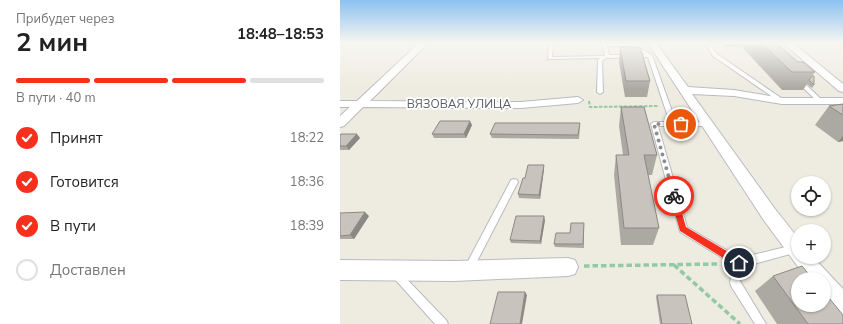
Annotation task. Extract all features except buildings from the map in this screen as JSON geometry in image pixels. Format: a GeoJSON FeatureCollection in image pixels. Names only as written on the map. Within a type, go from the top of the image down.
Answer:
{"type":"FeatureCollection","features":[{"type":"Feature","properties":{"kind":"street"},"geometry":{"type":"LineString","coordinates":[[340,123],[408,58]]}},
{"type":"Feature","properties":{"kind":"street"},"geometry":{"type":"LineString","coordinates":[[658,58],[684,90],[791,243]]}},
{"type":"Feature","properties":{"kind":"street"},"geometry":{"type":"LineString","coordinates":[[805,58],[843,89]]}},
{"type":"Feature","properties":{"kind":"street"},"geometry":{"type":"LineString","coordinates":[[684,90],[734,93],[782,101],[843,101]]}},
{"type":"Feature","properties":{"kind":"street","name":"ВЯЗОВАЯ УЛИЦА"},"geometry":{"type":"LineString","coordinates":[[340,104],[521,105],[578,100]]}},
{"type":"Feature","properties":{"kind":"street"},"geometry":{"type":"LineString","coordinates":[[807,264],[814,272]]}},
{"type":"Feature","properties":{"kind":"street"},"geometry":{"type":"LineString","coordinates":[[340,270],[395,272],[476,271],[568,267]]}},
{"type":"Feature","properties":{"kind":"street"},"geometry":{"type":"LineString","coordinates":[[831,291],[843,305]]}},
{"type":"Feature","properties":{"kind":"lane"},"geometry":{"type":"LineString","coordinates":[[600,92],[600,60],[603,58]]}},
{"type":"Feature","properties":{"kind":"lane"},"geometry":{"type":"LineString","coordinates":[[653,58],[670,114]]}},
{"type":"Feature","properties":{"kind":"lane"},"geometry":{"type":"LineString","coordinates":[[720,58],[782,101]]}},
{"type":"Feature","properties":{"kind":"lane"},"geometry":{"type":"LineString","coordinates":[[794,76],[821,102]]}},
{"type":"Feature","properties":{"kind":"lane"},"geometry":{"type":"LineString","coordinates":[[707,124],[654,124],[682,229],[739,263],[791,254]]}},
{"type":"Feature","properties":{"kind":"lane"},"geometry":{"type":"LineString","coordinates":[[476,271],[514,182]]}},
{"type":"Feature","properties":{"kind":"lane"},"geometry":{"type":"LineString","coordinates":[[739,263],[735,282],[761,324]]}},
{"type":"Feature","properties":{"kind":"lane"},"geometry":{"type":"LineString","coordinates":[[395,272],[442,324]]}},
{"type":"Feature","properties":{"kind":"path"},"geometry":{"type":"LineString","coordinates":[[589,96],[590,107],[668,106]]}},
{"type":"Feature","properties":{"kind":"path"},"geometry":{"type":"LineString","coordinates":[[568,267],[739,263]]}},
{"type":"Feature","properties":{"kind":"path"},"geometry":{"type":"LineString","coordinates":[[674,265],[740,324]]}},
{"type":"Feature","properties":{"kind":"way so far"},"geometry":{"type":"LineString","coordinates":[[674,196],[654,124],[681,124]]}},
{"type":"Feature","properties":{"kind":"route"},"geometry":{"type":"LineString","coordinates":[[674,196],[682,229],[739,263]]}}]}
